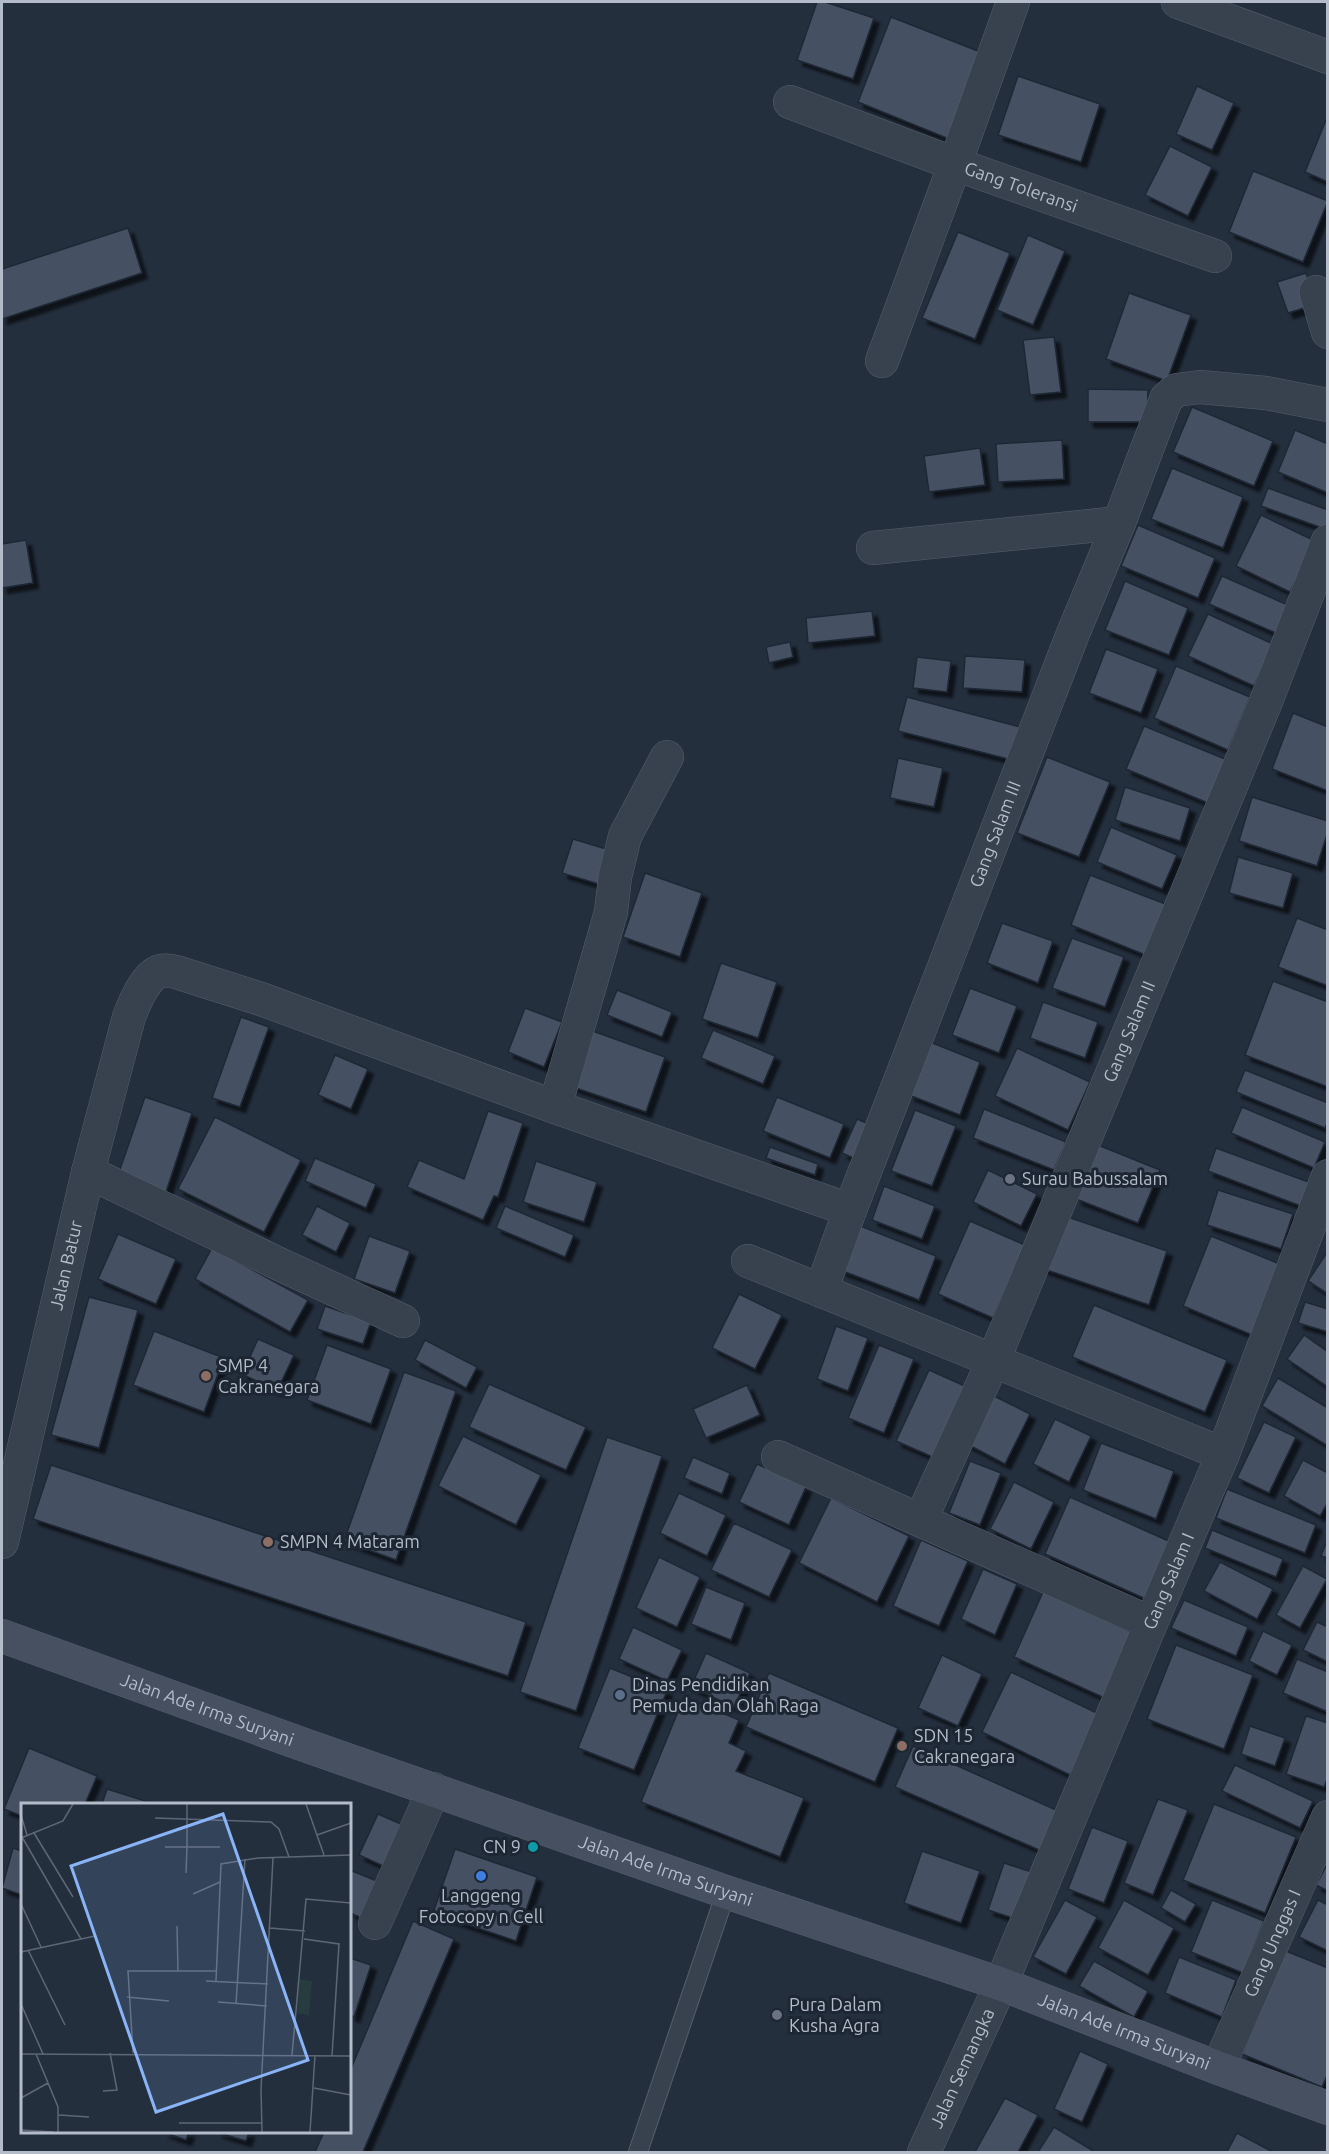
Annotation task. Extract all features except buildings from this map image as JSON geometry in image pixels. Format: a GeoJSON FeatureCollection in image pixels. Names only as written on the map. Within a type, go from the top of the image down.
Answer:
{"type":"FeatureCollection","features":[{"type":"Feature","properties":{"kind":"street","name":"Gang Toleransi"},"geometry":{"type":"LineString","coordinates":[[1013,2],[955,164],[1215,256]]}},
{"type":"Feature","properties":{"kind":"street"},"geometry":{"type":"LineString","coordinates":[[1178,2],[1328,57]]}},
{"type":"Feature","properties":{"kind":"street"},"geometry":{"type":"LineString","coordinates":[[789,102],[955,164],[882,361]]}},
{"type":"Feature","properties":{"kind":"street"},"geometry":{"type":"LineString","coordinates":[[1316,292],[1328,332]]}},
{"type":"Feature","properties":{"kind":"street","name":"Gang Salam III"},"geometry":{"type":"LineString","coordinates":[[821,1291],[850,1210],[1166,399],[1176,390],[1200,387],[1266,393],[1328,405]]}},
{"type":"Feature","properties":{"kind":"street"},"geometry":{"type":"LineString","coordinates":[[873,548],[1119,523]]}},
{"type":"Feature","properties":{"kind":"street","name":"Gang Salam II"},"geometry":{"type":"LineString","coordinates":[[921,1519],[994,1359],[1267,699],[1328,541]]}},
{"type":"Feature","properties":{"kind":"street"},"geometry":{"type":"LineString","coordinates":[[667,757],[625,836],[615,877],[611,912],[555,1107],[850,1210]]}},
{"type":"Feature","properties":{"kind":"street","name":"Jalan Batur"},"geometry":{"type":"LineString","coordinates":[[2,1542],[88,1172],[129,1017],[140,992],[151,977],[161,970],[176,972],[261,999],[555,1107]]}},
{"type":"Feature","properties":{"kind":"street"},"geometry":{"type":"LineString","coordinates":[[88,1172],[403,1321]]}},
{"type":"Feature","properties":{"kind":"street","name":"Gang Salam I"},"geometry":{"type":"LineString","coordinates":[[1001,1984],[1223,1454],[1328,1176]]}},
{"type":"Feature","properties":{"kind":"street"},"geometry":{"type":"LineString","coordinates":[[748,1260],[1223,1454]]}},
{"type":"Feature","properties":{"kind":"street"},"geometry":{"type":"LineString","coordinates":[[778,1457],[1151,1623]]}},
{"type":"Feature","properties":{"kind":"street","name":"Jalan Ade Irma Suryani"},"geometry":{"type":"LineString","coordinates":[[2,1636],[144,1689],[726,1892],[1001,1984],[1328,2108]]}},
{"type":"Feature","properties":{"kind":"street"},"geometry":{"type":"LineString","coordinates":[[375,1923],[434,1789]]}},
{"type":"Feature","properties":{"kind":"street","name":"Gang Unggas I"},"geometry":{"type":"LineString","coordinates":[[1218,2068],[1328,1817]]}},
{"type":"Feature","properties":{"kind":"street","name":"Jalan Semangka"},"geometry":{"type":"LineString","coordinates":[[924,2152],[1001,1984]]}},
{"type":"Feature","properties":{"kind":"lane"},"geometry":{"type":"LineString","coordinates":[[638,2152],[726,1892]]}},
{"type":"Feature","properties":{"kind":"place","name":"Surau Babussalam"},"geometry":{"type":"Point","coordinates":[1010,1179]}},
{"type":"Feature","properties":{"kind":"place","name":"SMP 4 Cakranegara"},"geometry":{"type":"Point","coordinates":[206,1376]}},
{"type":"Feature","properties":{"kind":"place","name":"SMPN 4 Mataram"},"geometry":{"type":"Point","coordinates":[268,1542]}},
{"type":"Feature","properties":{"kind":"place","name":"Dinas Pendidikan Pemuda dan Olah Raga"},"geometry":{"type":"Point","coordinates":[620,1695]}},
{"type":"Feature","properties":{"kind":"place","name":"SDN 15 Cakranegara"},"geometry":{"type":"Point","coordinates":[902,1746]}},
{"type":"Feature","properties":{"kind":"place","name":"CN 9"},"geometry":{"type":"Point","coordinates":[533,1847]}},
{"type":"Feature","properties":{"kind":"place","name":"Langgeng Fotocopy n Cell"},"geometry":{"type":"Point","coordinates":[481,1876]}},
{"type":"Feature","properties":{"kind":"place","name":"Pura Dalam Kusha Agra"},"geometry":{"type":"Point","coordinates":[777,2015]}}]}
